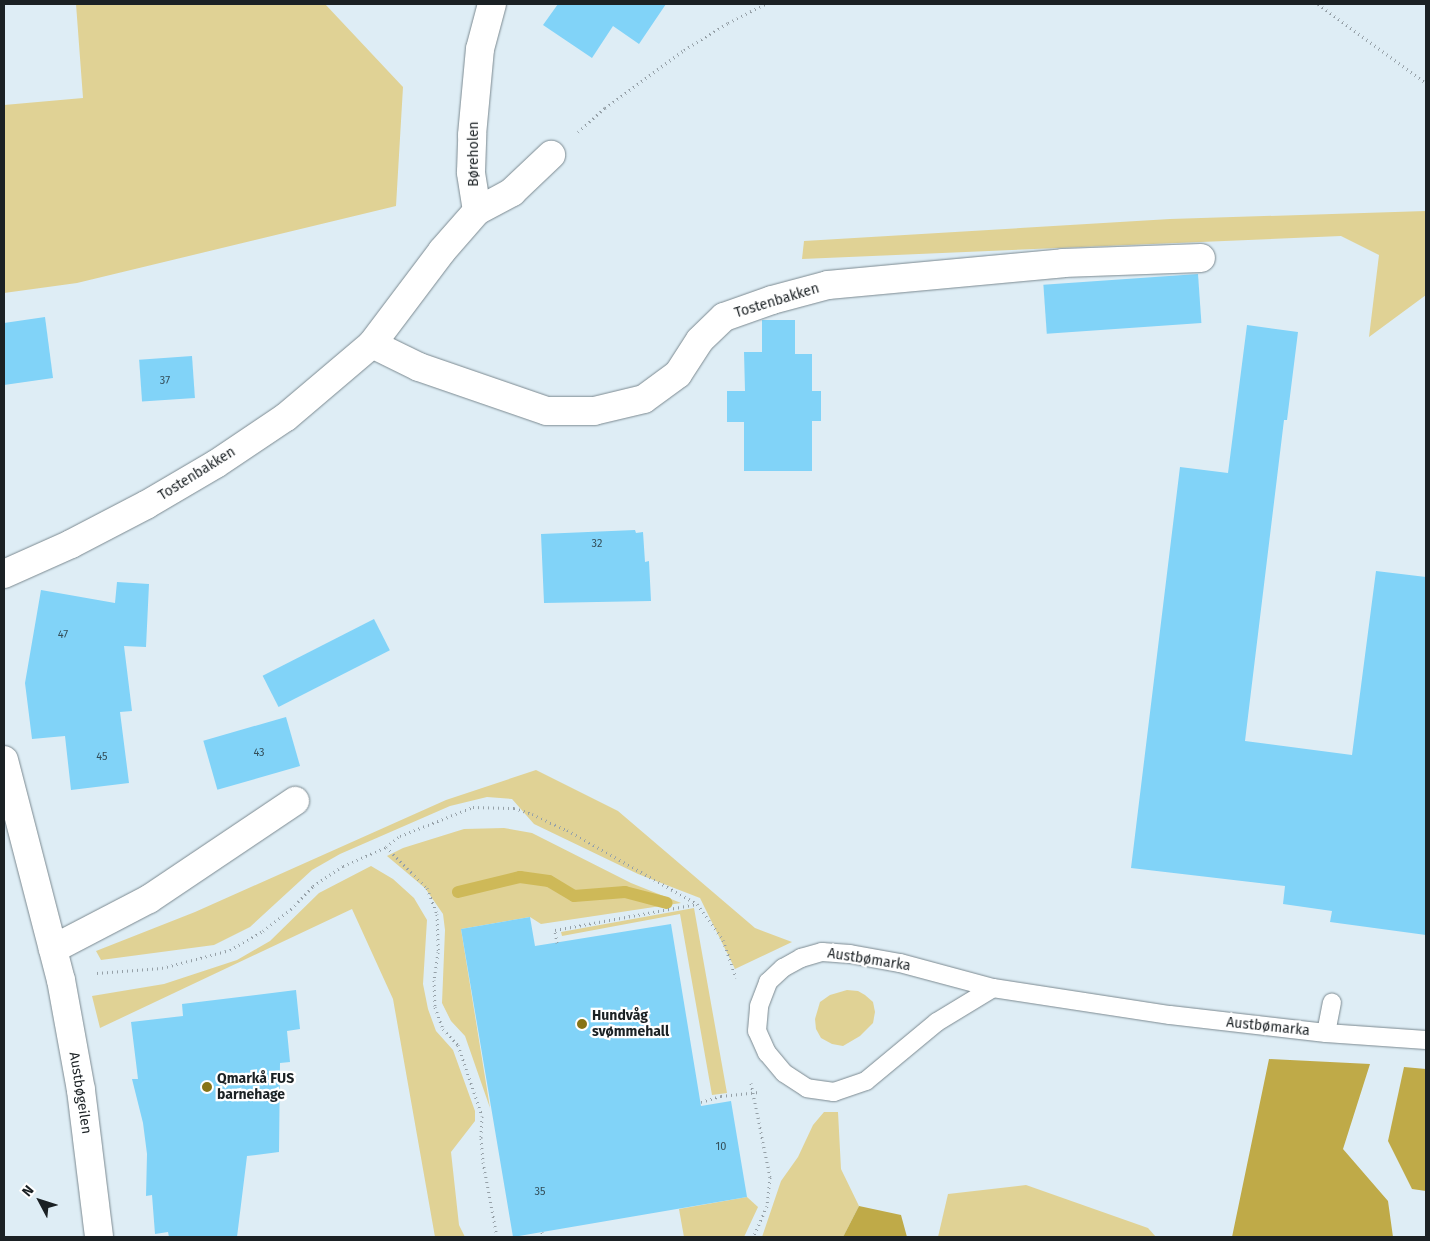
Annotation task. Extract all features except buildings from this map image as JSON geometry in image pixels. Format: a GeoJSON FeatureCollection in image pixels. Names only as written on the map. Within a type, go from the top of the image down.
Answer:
{"type":"FeatureCollection","features":[{"type":"Feature","properties":{"kind":"street","name":"Børeholen"},"geometry":{"type":"LineString","coordinates":[[492,4],[480,49],[472,135],[471,172],[477,211],[512,192],[551,155]]}},
{"type":"Feature","properties":{"kind":"street","name":"Tostenbakken"},"geometry":{"type":"LineString","coordinates":[[4,574],[71,544],[146,505],[216,464],[286,417],[372,344],[442,251],[477,211]]}},
{"type":"Feature","properties":{"kind":"street","name":"Tostenbakken"},"geometry":{"type":"LineString","coordinates":[[372,344],[419,367],[540,409],[567,412],[594,411],[644,399],[678,374],[700,340],[724,318],[772,300],[828,285],[1063,263],[1201,258]]}},
{"type":"Feature","properties":{"kind":"street","name":"Austbøgeilen"},"geometry":{"type":"LineString","coordinates":[[4,760],[61,980],[80,1090],[99,1237]]}},
{"type":"Feature","properties":{"kind":"street"},"geometry":{"type":"LineString","coordinates":[[53,949],[149,899],[295,801]]}},
{"type":"Feature","properties":{"kind":"lane","name":"Austbømarka"},"geometry":{"type":"LineString","coordinates":[[993,988],[937,1022],[866,1081],[834,1092],[807,1088],[784,1073],[767,1052],[758,1031],[759,1006],[768,982],[782,968],[802,958],[822,952],[850,954],[900,962],[993,988],[1170,1015],[1326,1033],[1426,1040]]}},
{"type":"Feature","properties":{"kind":"lane"},"geometry":{"type":"LineString","coordinates":[[1326,1033],[1332,1003]]}},
{"type":"Feature","properties":{"kind":"path"},"geometry":{"type":"LineString","coordinates":[[551,155],[605,108],[684,50],[728,23],[765,4]]}},
{"type":"Feature","properties":{"kind":"path"},"geometry":{"type":"LineString","coordinates":[[1318,4],[1426,83]]}},
{"type":"Feature","properties":{"kind":"path"},"geometry":{"type":"LineString","coordinates":[[61,980],[86,973],[162,968],[230,950],[264,931],[291,910],[313,886],[336,871],[386,847],[400,836],[473,807],[514,808],[567,830],[697,904],[723,940],[738,986]]}},
{"type":"Feature","properties":{"kind":"path"},"geometry":{"type":"LineString","coordinates":[[386,847],[427,888],[437,914],[438,952],[434,980],[435,1007],[443,1029],[458,1044],[482,1116],[483,1162],[497,1237]]}},
{"type":"Feature","properties":{"kind":"path"},"geometry":{"type":"LineString","coordinates":[[557,943],[555,930],[697,904]]}},
{"type":"Feature","properties":{"kind":"path"},"geometry":{"type":"LineString","coordinates":[[751,1074],[770,1177],[767,1206],[753,1237]]}},
{"type":"Feature","properties":{"kind":"path"},"geometry":{"type":"LineString","coordinates":[[701,1102],[728,1095]]}},
{"type":"Feature","properties":{"kind":"path"},"geometry":{"type":"LineString","coordinates":[[542,1232],[543,1237]]}},
{"type":"Feature","properties":{"kind":"shaded area"},"geometry":{"type":"Polygon","coordinates":[[[76,4],[325,4],[403,87],[396,206],[77,283],[4,293],[4,105],[83,98],[76,4]]]}},
{"type":"Feature","properties":{"kind":"shaded area"},"geometry":{"type":"Polygon","coordinates":[[[1426,211],[1426,295],[1369,337],[1379,255],[1341,236],[802,259],[804,241],[1170,219],[1426,211]]]}},
{"type":"Feature","properties":{"kind":"shaded area"},"geometry":{"type":"Polygon","coordinates":[[[536,770],[618,811],[755,928],[792,942],[735,969],[700,898],[638,874],[534,824],[512,799],[487,797],[450,806],[340,854],[312,870],[250,927],[214,945],[101,960],[96,951],[195,912],[446,800],[536,770]]]}},
{"type":"Feature","properties":{"kind":"shaded area"},"geometry":{"type":"Polygon","coordinates":[[[504,828],[532,833],[631,883],[681,903],[541,924],[530,917],[461,929],[490,1108],[465,1036],[451,1021],[442,1003],[445,930],[443,914],[425,888],[387,856],[403,848],[464,829],[504,828]]]}},
{"type":"Feature","properties":{"kind":"shaded area"},"geometry":{"type":"Polygon","coordinates":[[[371,866],[393,879],[414,898],[427,920],[423,984],[428,1009],[436,1031],[453,1050],[475,1111],[475,1121],[451,1152],[459,1225],[465,1237],[435,1237],[393,999],[352,909],[100,1028],[92,996],[164,984],[237,960],[270,941],[319,893],[371,866]]]}},
{"type":"Feature","properties":{"kind":"shaded area"},"geometry":{"type":"Polygon","coordinates":[[[694,908],[727,1093],[712,1095],[680,914],[562,936],[561,932],[694,908]]]}},
{"type":"Feature","properties":{"kind":"shaded area"},"geometry":{"type":"Polygon","coordinates":[[[847,990],[858,991],[865,995],[873,1002],[875,1012],[873,1023],[860,1036],[843,1046],[832,1044],[821,1038],[816,1029],[815,1019],[820,1002],[830,995],[847,990]]]}},
{"type":"Feature","properties":{"kind":"shaded area"},"geometry":{"type":"Polygon","coordinates":[[[1269,1059],[1370,1064],[1343,1149],[1388,1201],[1393,1237],[1232,1237],[1269,1059]]]}},
{"type":"Feature","properties":{"kind":"shaded area"},"geometry":{"type":"Polygon","coordinates":[[[1404,1067],[1426,1069],[1426,1191],[1412,1189],[1388,1141],[1404,1067]]]}},
{"type":"Feature","properties":{"kind":"shaded area"},"geometry":{"type":"Polygon","coordinates":[[[824,1112],[838,1112],[841,1169],[859,1206],[843,1237],[762,1237],[781,1181],[798,1157],[813,1125],[824,1112]]]}},
{"type":"Feature","properties":{"kind":"shaded area"},"geometry":{"type":"Polygon","coordinates":[[[1026,1185],[1148,1228],[1156,1237],[938,1237],[948,1194],[1026,1185]]]}},
{"type":"Feature","properties":{"kind":"shaded area"},"geometry":{"type":"Polygon","coordinates":[[[747,1197],[758,1207],[744,1237],[684,1237],[679,1209],[747,1197]]]}},
{"type":"Feature","properties":{"kind":"shaded area"},"geometry":{"type":"Polygon","coordinates":[[[859,1206],[901,1215],[907,1237],[843,1237],[859,1206]]]}},
{"type":"Feature","properties":{"kind":"waterway"},"geometry":{"type":"LineString","coordinates":[[458,892],[520,877],[549,881],[574,896],[625,892],[667,903]]}},
{"type":"Feature","properties":{"kind":"place","name":"Hundvåg svømmehall"},"geometry":{"type":"Point","coordinates":[582,1024]}},
{"type":"Feature","properties":{"kind":"place","name":"Qmarkå FUS barnehage"},"geometry":{"type":"Point","coordinates":[207,1087]}}]}
